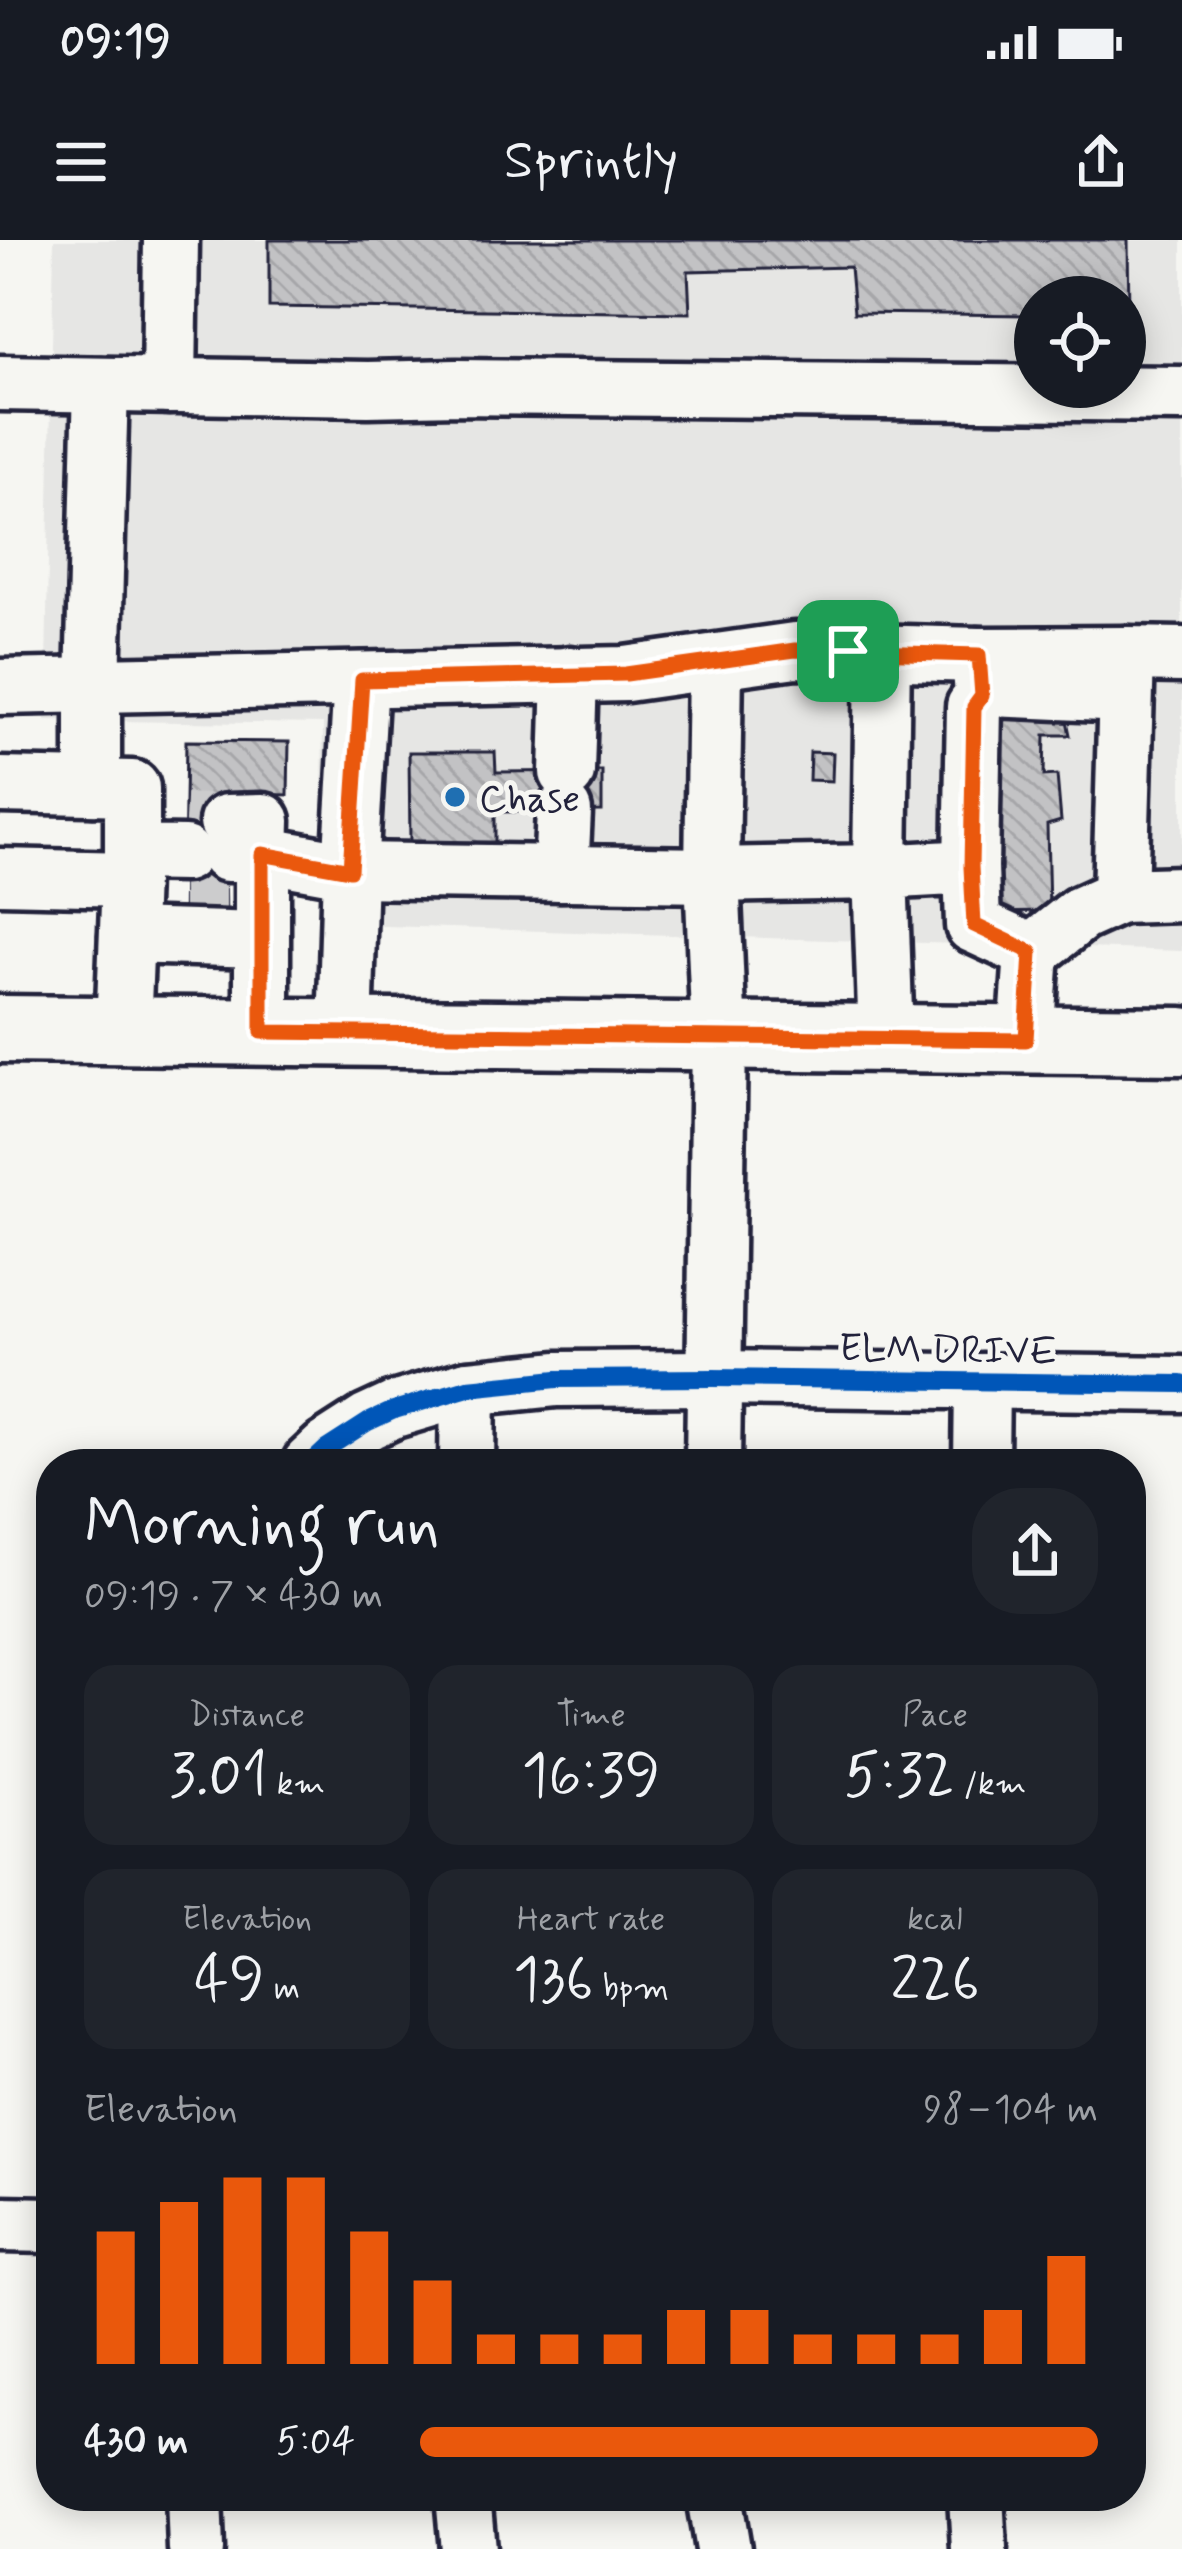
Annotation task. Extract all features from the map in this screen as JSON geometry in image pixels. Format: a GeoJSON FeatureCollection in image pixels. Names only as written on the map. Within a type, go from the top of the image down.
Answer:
{"type":"FeatureCollection","features":[{"type":"Feature","properties":{"kind":"main road"},"geometry":{"type":"LineString","coordinates":[[0,1029],[1182,1041]]}},
{"type":"Feature","properties":{"kind":"street"},"geometry":{"type":"LineString","coordinates":[[169,386],[171,240]]}},
{"type":"Feature","properties":{"kind":"street"},"geometry":{"type":"LineString","coordinates":[[0,383],[1182,394]]}},
{"type":"Feature","properties":{"kind":"street"},"geometry":{"type":"LineString","coordinates":[[101,385],[93,685],[262,1032]]}},
{"type":"Feature","properties":{"kind":"street"},"geometry":{"type":"LineString","coordinates":[[0,687],[626,674],[795,650],[865,652],[980,675],[991,689],[1126,675],[1182,655]]}},
{"type":"Feature","properties":{"kind":"street"},"geometry":{"type":"LineString","coordinates":[[865,652],[864,872],[886,1039]]}},
{"type":"Feature","properties":{"kind":"street"},"geometry":{"type":"LineString","coordinates":[[712,1449],[719,1037],[712,875],[716,664]]}},
{"type":"Feature","properties":{"kind":"street"},"geometry":{"type":"LineString","coordinates":[[561,873],[570,674]]}},
{"type":"Feature","properties":{"kind":"street"},"geometry":{"type":"LineString","coordinates":[[980,675],[974,707],[974,925],[1031,952]]}},
{"type":"Feature","properties":{"kind":"street"},"geometry":{"type":"LineString","coordinates":[[1120,896],[1126,675]]}},
{"type":"Feature","properties":{"kind":"street"},"geometry":{"type":"LineString","coordinates":[[345,1033],[362,680]]}},
{"type":"Feature","properties":{"kind":"street"},"geometry":{"type":"LineString","coordinates":[[0,785],[184,869]]}},
{"type":"Feature","properties":{"kind":"street"},"geometry":{"type":"LineString","coordinates":[[0,876],[184,869],[712,875],[971,867]]}},
{"type":"Feature","properties":{"kind":"street"},"geometry":{"type":"LineString","coordinates":[[124,1031],[184,869]]}},
{"type":"Feature","properties":{"kind":"street"},"geometry":{"type":"LineString","coordinates":[[1026,1040],[1031,952],[1080,914],[1120,896],[1182,894]]}},
{"type":"Feature","properties":{"kind":"street","name":"ELM DRIVE"},"geometry":{"type":"LineString","coordinates":[[326,1449],[394,1410],[468,1388],[556,1379],[1182,1384]]}},
{"type":"Feature","properties":{"kind":"street"},"geometry":{"type":"LineString","coordinates":[[981,1449],[982,1382]]}},
{"type":"Feature","properties":{"kind":"street"},"geometry":{"type":"LineString","coordinates":[[467,1449],[468,1388]]}},
{"type":"Feature","properties":{"kind":"street"},"geometry":{"type":"LineString","coordinates":[[0,2224],[36,2224]]}},
{"type":"Feature","properties":{"kind":"street"},"geometry":{"type":"LineString","coordinates":[[195,2511],[196,2549]]}},
{"type":"Feature","properties":{"kind":"street"},"geometry":{"type":"LineString","coordinates":[[465,2511],[468,2549]]}},
{"type":"Feature","properties":{"kind":"street"},"geometry":{"type":"LineString","coordinates":[[717,2511],[723,2549]]}},
{"type":"Feature","properties":{"kind":"street"},"geometry":{"type":"LineString","coordinates":[[977,2511],[979,2549]]}},
{"type":"Feature","properties":{"kind":"shaded area"},"geometry":{"type":"Polygon","coordinates":[[[54,240],[1182,240],[1182,951],[320,924],[323,724],[45,720],[54,240]]]}},
{"type":"Feature","properties":{"kind":"building"},"geometry":{"type":"Polygon","coordinates":[[[269,240],[1128,240],[1128,276],[1014,276],[1014,315],[854,313],[850,267],[688,271],[690,313],[269,307],[269,240]]]}},
{"type":"Feature","properties":{"kind":"building"},"geometry":{"type":"Polygon","coordinates":[[[1064,706],[1070,735],[1045,735],[1044,776],[1057,775],[1061,821],[1047,825],[1049,911],[989,912],[991,711],[1064,706]]]}},
{"type":"Feature","properties":{"kind":"building"},"geometry":{"type":"Polygon","coordinates":[[[186,741],[289,742],[288,795],[229,793],[226,927],[183,926],[186,741]]]}},
{"type":"Feature","properties":{"kind":"building"},"geometry":{"type":"Polygon","coordinates":[[[409,752],[495,752],[496,772],[602,771],[602,811],[495,812],[495,843],[410,844],[409,752]]]}},
{"type":"Feature","properties":{"kind":"building"},"geometry":{"type":"Polygon","coordinates":[[[810,752],[833,753],[832,781],[809,780],[810,752]]]}},
{"type":"Feature","properties":{"kind":"tunnel"},"geometry":{"type":"LineString","coordinates":[[185,820],[227,822]]}},
{"type":"Feature","properties":{"kind":"tunnel"},"geometry":{"type":"LineString","coordinates":[[183,905],[226,905]]}},
{"type":"Feature","properties":{"kind":"cycle path"},"geometry":{"type":"LineString","coordinates":[[326,1449],[394,1410],[468,1388],[557,1379],[1182,1384]]}},
{"type":"Feature","properties":{"kind":"place","name":"Chase"},"geometry":{"type":"Point","coordinates":[455,797]}},
{"type":"Feature","properties":{"kind":"route"},"geometry":{"type":"LineString","coordinates":[[795,650],[848,651],[979,655],[982,696],[974,707],[971,867],[974,925],[1031,952],[1026,1040],[262,1032],[262,854],[350,870],[362,680],[626,674],[795,650]]}}]}
